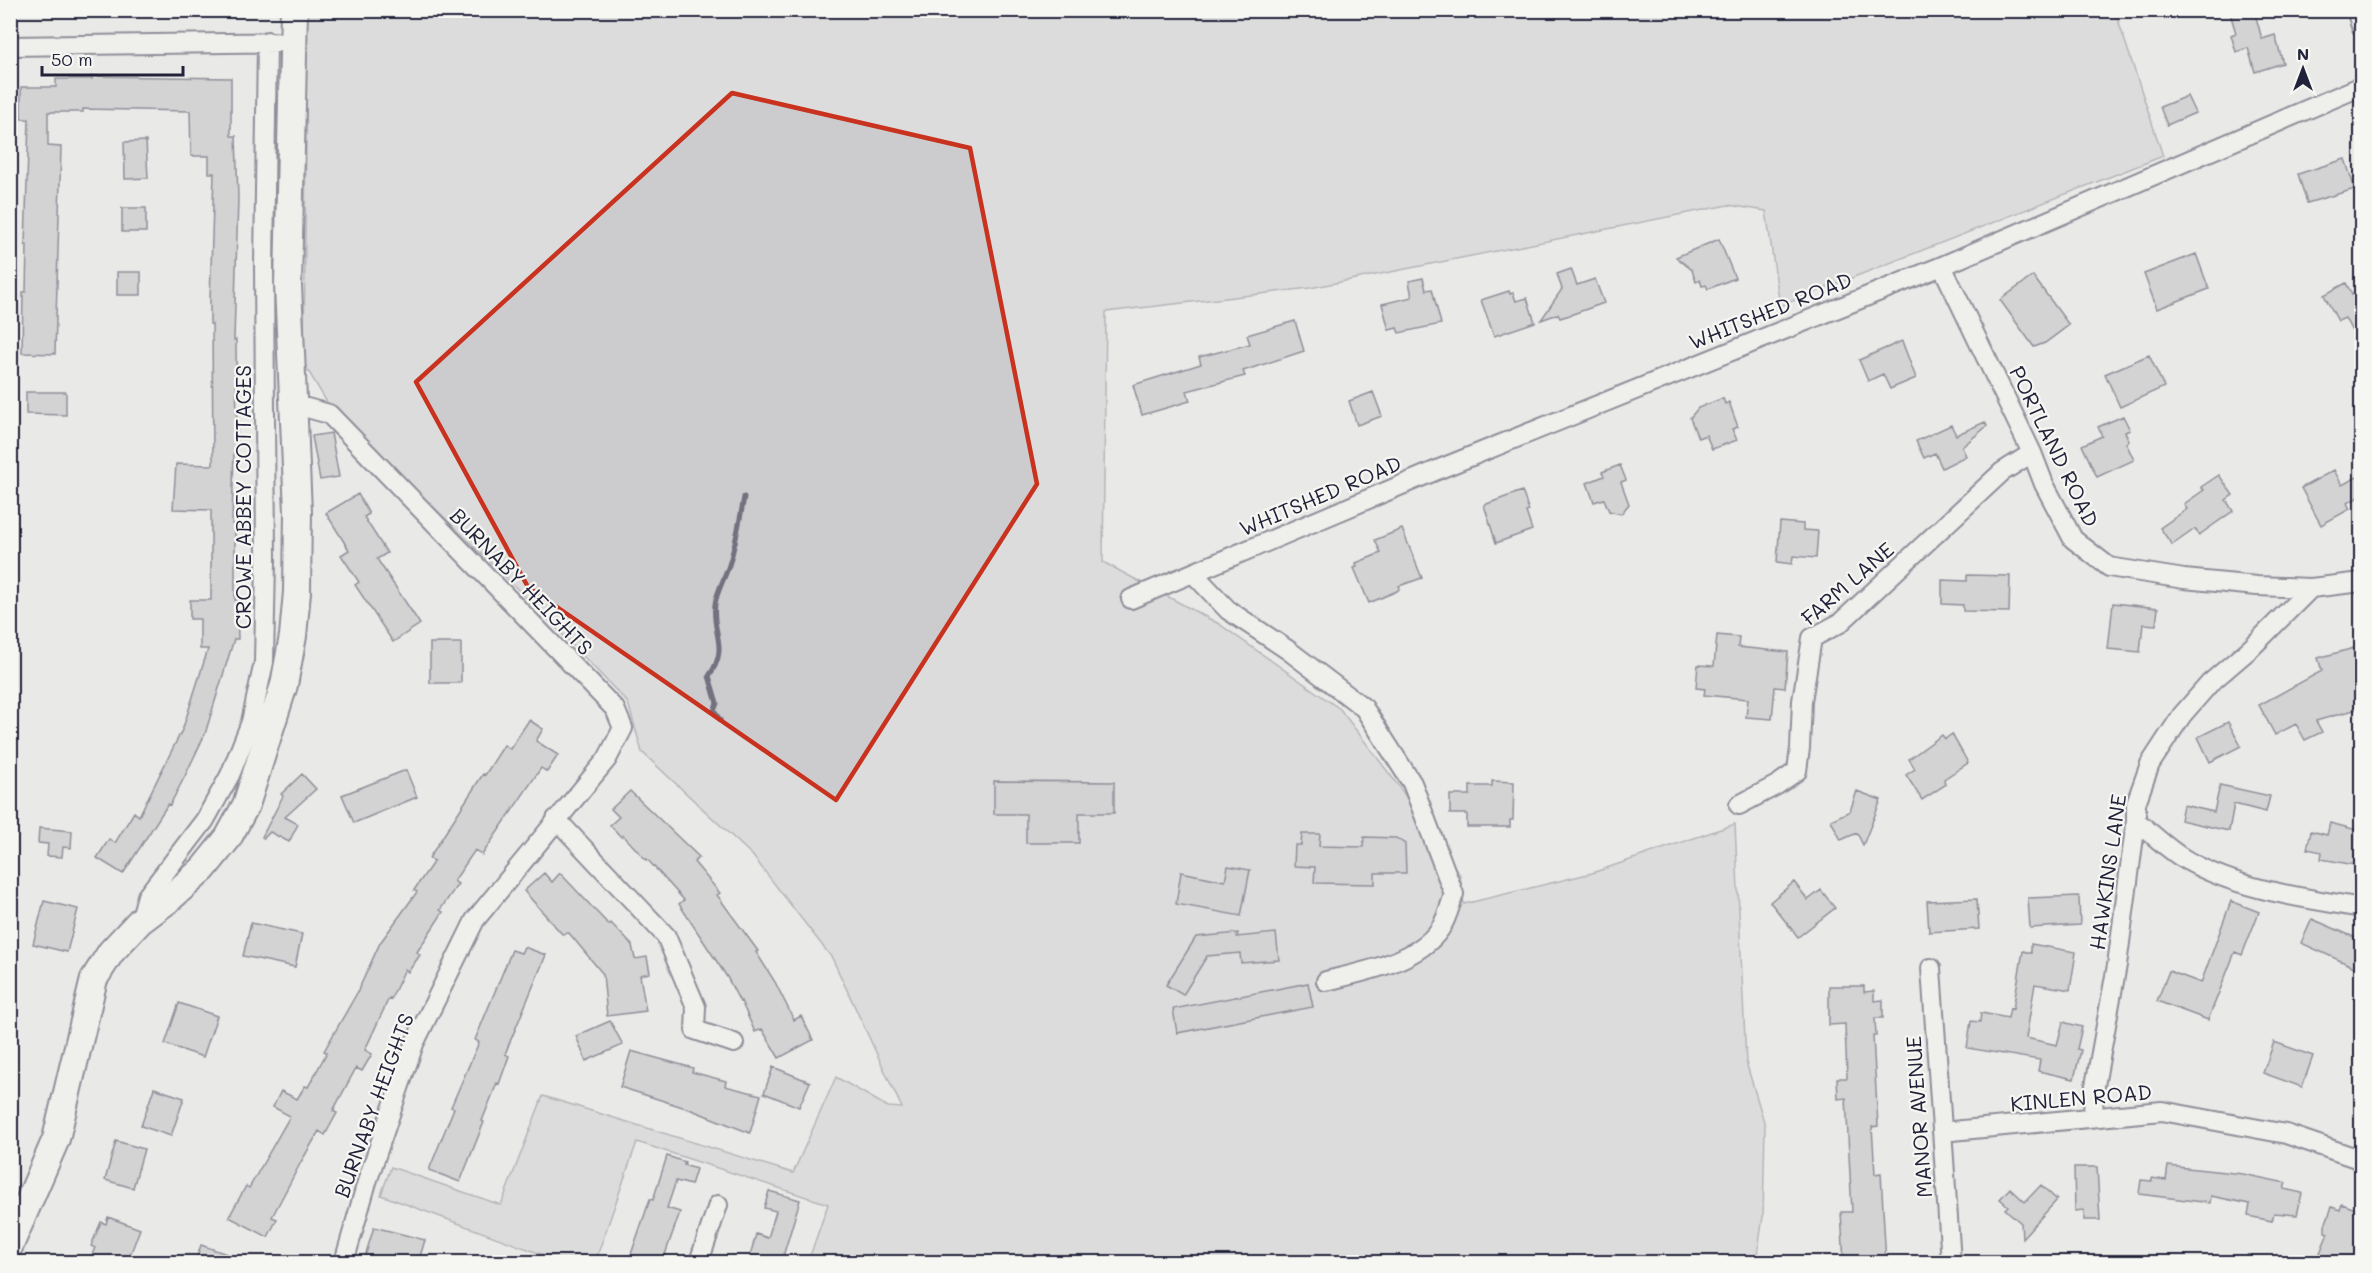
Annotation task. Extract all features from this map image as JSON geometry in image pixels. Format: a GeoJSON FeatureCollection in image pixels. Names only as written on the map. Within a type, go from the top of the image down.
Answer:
{"type":"FeatureCollection","features":[{"type":"Feature","properties":{"kind":"main road"},"geometry":{"type":"LineString","coordinates":[[10,1245],[56,1139],[94,979],[111,952],[140,921],[203,869],[228,838],[246,805],[284,685],[293,636],[297,592],[298,512],[288,285],[294,10]]}},
{"type":"Feature","properties":{"kind":"street"},"geometry":{"type":"LineString","coordinates":[[2355,10],[2361,28]]}},
{"type":"Feature","properties":{"kind":"street","name":"CROWE ABBEY COTTAGES"},"geometry":{"type":"LineString","coordinates":[[140,921],[147,896],[205,820],[230,774],[250,722],[264,663],[266,550],[264,266],[267,41]]}},
{"type":"Feature","properties":{"kind":"street"},"geometry":{"type":"LineString","coordinates":[[10,46],[293,42]]}},
{"type":"Feature","properties":{"kind":"street","name":"WHITSHED ROAD"},"geometry":{"type":"LineString","coordinates":[[1131,599],[1464,459],[1942,266],[2361,86]]}},
{"type":"Feature","properties":{"kind":"street","name":"PORTLAND ROAD"},"geometry":{"type":"LineString","coordinates":[[1942,266],[2032,453],[2044,484],[2073,539],[2109,567],[2184,579],[2311,588],[2361,582]]}},
{"type":"Feature","properties":{"kind":"street","name":"BURNABY HEIGHTS"},"geometry":{"type":"LineString","coordinates":[[293,408],[307,408],[329,414],[615,709],[623,728],[607,759],[475,920],[414,1044],[367,1182],[344,1263]]}},
{"type":"Feature","properties":{"kind":"street","name":"FARM LANE"},"geometry":{"type":"LineString","coordinates":[[1739,805],[1777,785],[1797,771],[1802,701],[1812,638],[1840,623],[2002,472],[2032,453]]}},
{"type":"Feature","properties":{"kind":"street"},"geometry":{"type":"LineString","coordinates":[[1193,573],[1228,610],[1288,650],[1364,708],[1412,783],[1455,894],[1440,929],[1420,948],[1379,968],[1326,981]]}},
{"type":"Feature","properties":{"kind":"street","name":"HAWKINS LANE"},"geometry":{"type":"LineString","coordinates":[[2093,1116],[2094,1091],[2117,965],[2136,821],[2136,803],[2150,764],[2182,715],[2210,682],[2251,648],[2311,588]]}},
{"type":"Feature","properties":{"kind":"street"},"geometry":{"type":"LineString","coordinates":[[556,819],[666,936],[696,1007],[696,1029],[734,1043]]}},
{"type":"Feature","properties":{"kind":"street"},"geometry":{"type":"LineString","coordinates":[[2136,821],[2186,860],[2226,879],[2361,908]]}},
{"type":"Feature","properties":{"kind":"street","name":"MANOR AVENUE"},"geometry":{"type":"LineString","coordinates":[[1931,968],[1951,1263]]}},
{"type":"Feature","properties":{"kind":"street","name":"KINLEN ROAD"},"geometry":{"type":"LineString","coordinates":[[1942,1132],[2093,1116],[2162,1112],[2286,1134],[2361,1160]]}},
{"type":"Feature","properties":{"kind":"street"},"geometry":{"type":"LineString","coordinates":[[699,1263],[717,1205]]}},
{"type":"Feature","properties":{"kind":"highlighted area"},"geometry":{"type":"Polygon","coordinates":[[[732,93],[970,148],[1037,484],[836,800],[528,587],[416,382],[732,93]]]}},
{"type":"Feature","properties":{"kind":"shaded area"},"geometry":{"type":"Polygon","coordinates":[[[307,11],[2115,11],[2163,156],[1780,306],[1766,211],[1728,205],[1310,288],[1106,312],[1103,562],[1219,624],[1340,709],[1398,785],[1460,875],[1464,904],[1592,873],[1735,824],[1746,1062],[1765,1125],[1763,1217],[1756,1262],[808,1262],[828,1204],[637,1142],[595,1262],[563,1262],[381,1195],[391,1167],[501,1205],[543,1096],[793,1173],[836,1077],[888,1107],[902,1108],[832,958],[752,855],[642,752],[628,703],[541,612],[328,404],[304,364],[307,11]]]}},
{"type":"Feature","properties":{"kind":"building"},"geometry":{"type":"Polygon","coordinates":[[[2229,10],[2254,10],[2262,39],[2275,35],[2283,63],[2255,72],[2248,48],[2236,52],[2231,35],[2236,33],[2229,10]]]}},
{"type":"Feature","properties":{"kind":"building"},"geometry":{"type":"Polygon","coordinates":[[[92,76],[231,78],[231,136],[236,136],[238,198],[234,340],[236,340],[237,450],[234,450],[232,524],[235,524],[235,600],[237,600],[238,639],[234,639],[205,734],[185,776],[170,805],[168,804],[123,874],[97,858],[109,839],[115,843],[134,812],[139,816],[183,728],[208,649],[200,649],[200,619],[190,619],[190,600],[211,600],[211,510],[173,509],[176,464],[213,465],[210,300],[214,173],[209,173],[209,156],[191,156],[190,111],[83,109],[83,112],[48,112],[48,146],[61,147],[55,354],[22,353],[23,292],[26,292],[27,245],[25,245],[29,119],[21,119],[21,87],[56,87],[56,79],[92,79],[92,76]]]}},
{"type":"Feature","properties":{"kind":"building"},"geometry":{"type":"Polygon","coordinates":[[[2187,96],[2195,113],[2167,125],[2160,107],[2187,96]]]}},
{"type":"Feature","properties":{"kind":"building"},"geometry":{"type":"Polygon","coordinates":[[[146,141],[148,178],[125,179],[124,142],[146,141]]]}},
{"type":"Feature","properties":{"kind":"building"},"geometry":{"type":"Polygon","coordinates":[[[2345,159],[2355,189],[2307,203],[2298,174],[2345,159]]]}},
{"type":"Feature","properties":{"kind":"building"},"geometry":{"type":"Polygon","coordinates":[[[122,208],[146,208],[146,232],[122,232],[122,208]]]}},
{"type":"Feature","properties":{"kind":"building"},"geometry":{"type":"Polygon","coordinates":[[[1719,239],[1735,278],[1708,289],[1706,285],[1702,286],[1700,280],[1696,282],[1692,270],[1676,257],[1719,239]]]}},
{"type":"Feature","properties":{"kind":"building"},"geometry":{"type":"Polygon","coordinates":[[[2196,254],[2209,289],[2157,309],[2144,274],[2196,254]]]}},
{"type":"Feature","properties":{"kind":"building"},"geometry":{"type":"Polygon","coordinates":[[[1571,269],[1577,285],[1595,279],[1604,303],[1560,318],[1558,314],[1541,320],[1562,289],[1557,274],[1571,269]]]}},
{"type":"Feature","properties":{"kind":"building"},"geometry":{"type":"Polygon","coordinates":[[[117,272],[141,272],[141,295],[117,295],[117,272]]]}},
{"type":"Feature","properties":{"kind":"building"},"geometry":{"type":"Polygon","coordinates":[[[2033,276],[2069,325],[2045,343],[2034,347],[2000,300],[2033,276]]]}},
{"type":"Feature","properties":{"kind":"building"},"geometry":{"type":"Polygon","coordinates":[[[1423,278],[1426,290],[1432,289],[1441,324],[1399,333],[1397,328],[1389,330],[1382,304],[1412,297],[1409,281],[1423,278]]]}},
{"type":"Feature","properties":{"kind":"building"},"geometry":{"type":"Polygon","coordinates":[[[2346,283],[2352,295],[2361,290],[2361,349],[2345,318],[2338,321],[2324,295],[2346,283]]]}},
{"type":"Feature","properties":{"kind":"building"},"geometry":{"type":"Polygon","coordinates":[[[1509,291],[1510,294],[1513,293],[1516,301],[1527,298],[1535,322],[1494,336],[1481,300],[1509,291]]]}},
{"type":"Feature","properties":{"kind":"building"},"geometry":{"type":"Polygon","coordinates":[[[1295,321],[1304,351],[1243,371],[1245,376],[1187,391],[1190,401],[1142,415],[1133,385],[1201,364],[1199,357],[1250,344],[1247,335],[1295,321]]]}},
{"type":"Feature","properties":{"kind":"building"},"geometry":{"type":"Polygon","coordinates":[[[1902,341],[1916,378],[1890,389],[1883,374],[1868,381],[1859,360],[1902,341]]]}},
{"type":"Feature","properties":{"kind":"building"},"geometry":{"type":"Polygon","coordinates":[[[2149,355],[2164,387],[2120,407],[2105,374],[2149,355]]]}},
{"type":"Feature","properties":{"kind":"building"},"geometry":{"type":"Polygon","coordinates":[[[26,392],[66,392],[66,415],[26,414],[26,392]]]}},
{"type":"Feature","properties":{"kind":"building"},"geometry":{"type":"Polygon","coordinates":[[[1373,392],[1382,416],[1357,425],[1349,401],[1373,392]]]}},
{"type":"Feature","properties":{"kind":"building"},"geometry":{"type":"Polygon","coordinates":[[[1723,398],[1725,404],[1729,402],[1738,427],[1732,429],[1737,440],[1712,449],[1706,435],[1698,438],[1690,418],[1698,408],[1723,398]]]}},
{"type":"Feature","properties":{"kind":"building"},"geometry":{"type":"Polygon","coordinates":[[[2123,416],[2130,430],[2125,432],[2129,441],[2126,443],[2134,460],[2097,477],[2082,445],[2102,436],[2098,427],[2123,416]]]}},
{"type":"Feature","properties":{"kind":"building"},"geometry":{"type":"Polygon","coordinates":[[[1985,422],[1987,426],[1962,447],[1966,456],[1942,468],[1935,453],[1924,458],[1916,441],[1951,425],[1956,435],[1985,422]]]}},
{"type":"Feature","properties":{"kind":"building"},"geometry":{"type":"Polygon","coordinates":[[[331,433],[339,477],[320,480],[312,436],[331,433]]]}},
{"type":"Feature","properties":{"kind":"building"},"geometry":{"type":"Polygon","coordinates":[[[1620,465],[1626,480],[1621,482],[1629,504],[1621,514],[1609,511],[1604,499],[1594,502],[1587,483],[1604,476],[1602,472],[1620,465]]]}},
{"type":"Feature","properties":{"kind":"building"},"geometry":{"type":"Polygon","coordinates":[[[2334,470],[2342,485],[2361,475],[2361,496],[2347,503],[2350,509],[2321,525],[2301,488],[2334,470]]]}},
{"type":"Feature","properties":{"kind":"building"},"geometry":{"type":"Polygon","coordinates":[[[2219,475],[2233,495],[2226,500],[2233,511],[2199,535],[2195,529],[2172,545],[2160,528],[2187,509],[2184,504],[2204,490],[2201,487],[2219,475]]]}},
{"type":"Feature","properties":{"kind":"building"},"geometry":{"type":"Polygon","coordinates":[[[1522,491],[1529,511],[1526,512],[1532,530],[1496,543],[1484,505],[1522,491]]]}},
{"type":"Feature","properties":{"kind":"building"},"geometry":{"type":"Polygon","coordinates":[[[358,494],[369,514],[364,517],[387,553],[377,559],[420,624],[393,642],[355,585],[359,582],[341,555],[349,550],[326,513],[358,494]]]}},
{"type":"Feature","properties":{"kind":"building"},"geometry":{"type":"Polygon","coordinates":[[[1780,522],[1803,524],[1803,530],[1818,531],[1816,558],[1793,556],[1792,564],[1777,562],[1780,522]]]}},
{"type":"Feature","properties":{"kind":"building"},"geometry":{"type":"Polygon","coordinates":[[[1402,529],[1422,578],[1399,586],[1397,591],[1369,603],[1354,568],[1357,567],[1356,563],[1381,553],[1375,540],[1402,529]]]}},
{"type":"Feature","properties":{"kind":"building"},"geometry":{"type":"Polygon","coordinates":[[[1967,575],[2010,576],[2009,612],[1963,611],[1963,605],[1942,604],[1942,580],[1967,581],[1967,575]]]}},
{"type":"Feature","properties":{"kind":"building"},"geometry":{"type":"Polygon","coordinates":[[[2113,603],[2158,608],[2156,625],[2143,624],[2140,652],[2108,649],[2113,603]]]}},
{"type":"Feature","properties":{"kind":"building"},"geometry":{"type":"Polygon","coordinates":[[[1717,635],[1739,637],[1738,647],[1788,652],[1785,688],[1775,687],[1772,719],[1746,717],[1748,699],[1704,695],[1705,689],[1696,688],[1698,665],[1714,666],[1717,635]]]}},
{"type":"Feature","properties":{"kind":"building"},"geometry":{"type":"Polygon","coordinates":[[[430,643],[461,643],[461,683],[430,683],[430,643]]]}},
{"type":"Feature","properties":{"kind":"building"},"geometry":{"type":"Polygon","coordinates":[[[2361,646],[2361,708],[2316,721],[2322,732],[2305,740],[2296,724],[2275,735],[2259,705],[2322,671],[2318,658],[2361,646]]]}},
{"type":"Feature","properties":{"kind":"building"},"geometry":{"type":"Polygon","coordinates":[[[529,720],[543,729],[536,741],[558,755],[547,772],[541,768],[482,855],[475,850],[454,881],[458,884],[440,910],[443,912],[417,952],[420,955],[408,972],[405,969],[391,999],[389,998],[365,1050],[372,1054],[362,1071],[356,1068],[333,1111],[337,1113],[325,1135],[319,1131],[301,1162],[272,1217],[277,1219],[268,1237],[229,1217],[246,1186],[249,1188],[290,1116],[273,1107],[281,1091],[297,1099],[305,1086],[308,1087],[380,943],[417,892],[414,890],[434,861],[429,858],[504,745],[510,749],[529,720]]]}},
{"type":"Feature","properties":{"kind":"building"},"geometry":{"type":"Polygon","coordinates":[[[2228,722],[2241,746],[2210,762],[2198,737],[2228,722]]]}},
{"type":"Feature","properties":{"kind":"building"},"geometry":{"type":"Polygon","coordinates":[[[1952,734],[1968,763],[1944,779],[1945,785],[1922,800],[1906,775],[1915,769],[1909,759],[1942,735],[1945,739],[1952,734]]]}},
{"type":"Feature","properties":{"kind":"building"},"geometry":{"type":"Polygon","coordinates":[[[406,770],[417,797],[354,823],[342,795],[406,770]]]}},
{"type":"Feature","properties":{"kind":"building"},"geometry":{"type":"Polygon","coordinates":[[[302,774],[316,789],[285,817],[298,824],[289,842],[270,832],[264,838],[262,837],[283,796],[281,794],[302,774]]]}},
{"type":"Feature","properties":{"kind":"building"},"geometry":{"type":"Polygon","coordinates":[[[994,781],[1114,782],[1114,813],[1079,813],[1079,843],[1026,843],[1026,814],[994,814],[994,781]]]}},
{"type":"Feature","properties":{"kind":"building"},"geometry":{"type":"Polygon","coordinates":[[[1492,781],[1514,782],[1513,820],[1510,820],[1510,827],[1467,827],[1467,814],[1450,814],[1450,795],[1470,795],[1470,786],[1492,786],[1492,781]]]}},
{"type":"Feature","properties":{"kind":"building"},"geometry":{"type":"Polygon","coordinates":[[[2220,785],[2270,796],[2266,812],[2234,804],[2229,831],[2180,820],[2183,805],[2214,812],[2220,785]]]}},
{"type":"Feature","properties":{"kind":"building"},"geometry":{"type":"Polygon","coordinates":[[[630,791],[699,857],[694,862],[720,893],[717,895],[758,951],[756,952],[775,982],[794,1020],[801,1016],[813,1040],[779,1058],[762,1029],[755,1032],[727,977],[679,904],[684,900],[647,859],[610,825],[619,817],[611,809],[630,791]]]}},
{"type":"Feature","properties":{"kind":"building"},"geometry":{"type":"Polygon","coordinates":[[[1857,791],[1881,800],[1863,845],[1857,833],[1841,840],[1831,820],[1850,811],[1857,791]]]}},
{"type":"Feature","properties":{"kind":"building"},"geometry":{"type":"Polygon","coordinates":[[[2330,823],[2361,831],[2361,866],[2321,859],[2322,852],[2307,849],[2311,831],[2327,835],[2330,823]]]}},
{"type":"Feature","properties":{"kind":"building"},"geometry":{"type":"Polygon","coordinates":[[[39,828],[72,831],[71,848],[63,847],[62,857],[47,856],[48,844],[38,843],[39,828]]]}},
{"type":"Feature","properties":{"kind":"building"},"geometry":{"type":"Polygon","coordinates":[[[1302,834],[1320,834],[1319,846],[1363,847],[1364,837],[1396,838],[1405,844],[1406,873],[1375,873],[1375,884],[1314,883],[1315,867],[1294,866],[1295,845],[1301,845],[1302,834]]]}},
{"type":"Feature","properties":{"kind":"building"},"geometry":{"type":"Polygon","coordinates":[[[1228,866],[1250,870],[1241,916],[1176,904],[1181,872],[1225,881],[1228,866]]]}},
{"type":"Feature","properties":{"kind":"building"},"geometry":{"type":"Polygon","coordinates":[[[544,873],[552,882],[560,873],[609,925],[611,923],[632,945],[635,959],[647,957],[650,973],[640,975],[646,1011],[607,1016],[603,974],[569,933],[562,934],[524,891],[544,873]]]}},
{"type":"Feature","properties":{"kind":"building"},"geometry":{"type":"Polygon","coordinates":[[[1794,882],[1808,900],[1821,890],[1835,908],[1798,937],[1770,902],[1794,882]]]}},
{"type":"Feature","properties":{"kind":"building"},"geometry":{"type":"Polygon","coordinates":[[[2079,896],[2080,925],[2030,928],[2028,898],[2079,896]]]}},
{"type":"Feature","properties":{"kind":"building"},"geometry":{"type":"Polygon","coordinates":[[[1977,899],[1979,929],[1929,932],[1927,901],[1977,899]]]}},
{"type":"Feature","properties":{"kind":"building"},"geometry":{"type":"Polygon","coordinates":[[[44,901],[78,909],[67,952],[33,944],[44,901]]]}},
{"type":"Feature","properties":{"kind":"building"},"geometry":{"type":"Polygon","coordinates":[[[2231,901],[2259,912],[2242,955],[2235,952],[2208,1020],[2157,1001],[2169,971],[2201,983],[2231,901]]]}},
{"type":"Feature","properties":{"kind":"building"},"geometry":{"type":"Polygon","coordinates":[[[2312,919],[2361,940],[2361,970],[2301,943],[2312,919]]]}},
{"type":"Feature","properties":{"kind":"building"},"geometry":{"type":"Polygon","coordinates":[[[251,923],[302,934],[295,967],[243,956],[251,923]]]}},
{"type":"Feature","properties":{"kind":"building"},"geometry":{"type":"Polygon","coordinates":[[[1238,933],[1237,937],[1276,933],[1279,960],[1241,963],[1240,953],[1207,956],[1183,995],[1166,985],[1196,937],[1238,933]]]}},
{"type":"Feature","properties":{"kind":"building"},"geometry":{"type":"Polygon","coordinates":[[[2031,944],[2076,952],[2070,990],[2035,984],[2026,1038],[2057,1045],[2063,1022],[2082,1027],[2077,1049],[2081,1050],[2074,1079],[2038,1071],[2040,1060],[1967,1048],[1971,1021],[1980,1022],[1981,1013],[2008,1018],[2010,1008],[2013,1009],[2023,951],[2031,953],[2031,944]]]}},
{"type":"Feature","properties":{"kind":"building"},"geometry":{"type":"Polygon","coordinates":[[[524,947],[546,955],[505,1054],[509,1056],[460,1182],[429,1170],[454,1108],[451,1107],[479,1042],[475,1040],[512,950],[521,953],[524,947]]]}},
{"type":"Feature","properties":{"kind":"building"},"geometry":{"type":"Polygon","coordinates":[[[1308,983],[1313,1007],[1177,1033],[1173,1009],[1308,983]]]}},
{"type":"Feature","properties":{"kind":"building"},"geometry":{"type":"Polygon","coordinates":[[[1829,986],[1864,986],[1864,992],[1874,991],[1874,1001],[1883,1000],[1883,1018],[1875,1018],[1876,1036],[1873,1036],[1878,1126],[1872,1127],[1875,1174],[1881,1173],[1886,1263],[1844,1263],[1841,1212],[1852,1212],[1846,1098],[1838,1099],[1837,1078],[1847,1078],[1845,1024],[1829,1025],[1829,986]]]}},
{"type":"Feature","properties":{"kind":"building"},"geometry":{"type":"Polygon","coordinates":[[[179,1003],[217,1016],[203,1057],[165,1044],[179,1003]]]}},
{"type":"Feature","properties":{"kind":"building"},"geometry":{"type":"Polygon","coordinates":[[[610,1021],[623,1045],[586,1061],[576,1036],[610,1021]]]}},
{"type":"Feature","properties":{"kind":"building"},"geometry":{"type":"Polygon","coordinates":[[[2274,1042],[2313,1056],[2302,1087],[2263,1073],[2274,1042]]]}},
{"type":"Feature","properties":{"kind":"building"},"geometry":{"type":"Polygon","coordinates":[[[631,1051],[693,1068],[692,1072],[726,1081],[725,1086],[761,1095],[750,1133],[689,1109],[620,1087],[631,1051]]]}},
{"type":"Feature","properties":{"kind":"building"},"geometry":{"type":"Polygon","coordinates":[[[773,1067],[810,1082],[799,1107],[764,1093],[773,1067]]]}},
{"type":"Feature","properties":{"kind":"building"},"geometry":{"type":"Polygon","coordinates":[[[154,1088],[184,1098],[171,1136],[141,1126],[154,1088]]]}},
{"type":"Feature","properties":{"kind":"building"},"geometry":{"type":"Polygon","coordinates":[[[116,1141],[144,1149],[133,1188],[105,1180],[116,1141]]]}},
{"type":"Feature","properties":{"kind":"building"},"geometry":{"type":"Polygon","coordinates":[[[667,1156],[685,1162],[684,1165],[696,1169],[691,1185],[676,1181],[667,1208],[680,1212],[662,1263],[628,1263],[650,1199],[653,1200],[667,1156]]]}},
{"type":"Feature","properties":{"kind":"building"},"geometry":{"type":"Polygon","coordinates":[[[2168,1166],[2243,1174],[2286,1183],[2284,1189],[2302,1193],[2297,1215],[2274,1213],[2272,1221],[2248,1216],[2250,1204],[2211,1196],[2210,1203],[2139,1194],[2141,1180],[2152,1181],[2152,1178],[2166,1180],[2168,1166]]]}},
{"type":"Feature","properties":{"kind":"building"},"geometry":{"type":"Polygon","coordinates":[[[2074,1167],[2097,1167],[2100,1220],[2084,1220],[2084,1210],[2075,1211],[2074,1167]]]}},
{"type":"Feature","properties":{"kind":"building"},"geometry":{"type":"Polygon","coordinates":[[[2041,1185],[2057,1200],[2022,1238],[2021,1223],[2005,1209],[2008,1206],[2000,1199],[2010,1188],[2025,1202],[2041,1185]]]}},
{"type":"Feature","properties":{"kind":"building"},"geometry":{"type":"Polygon","coordinates":[[[769,1191],[800,1200],[781,1263],[748,1263],[756,1234],[768,1238],[776,1211],[764,1208],[769,1191]]]}},
{"type":"Feature","properties":{"kind":"building"},"geometry":{"type":"Polygon","coordinates":[[[2342,1204],[2361,1211],[2361,1263],[2316,1263],[2328,1233],[2325,1232],[2325,1225],[2332,1207],[2340,1210],[2342,1204]]]}},
{"type":"Feature","properties":{"kind":"building"},"geometry":{"type":"Polygon","coordinates":[[[108,1217],[140,1229],[127,1263],[88,1263],[95,1248],[91,1246],[101,1222],[106,1224],[108,1217]]]}},
{"type":"Feature","properties":{"kind":"building"},"geometry":{"type":"Polygon","coordinates":[[[374,1227],[425,1240],[418,1263],[363,1263],[374,1227]]]}},
{"type":"Feature","properties":{"kind":"building"},"geometry":{"type":"Polygon","coordinates":[[[201,1245],[244,1260],[244,1263],[195,1263],[201,1245]]]}},
{"type":"Feature","properties":{"kind":"waterway"},"geometry":{"type":"LineString","coordinates":[[720,720],[714,711],[717,703],[709,676],[715,666],[719,648],[714,614],[715,604],[731,557],[744,497]]}}]}
